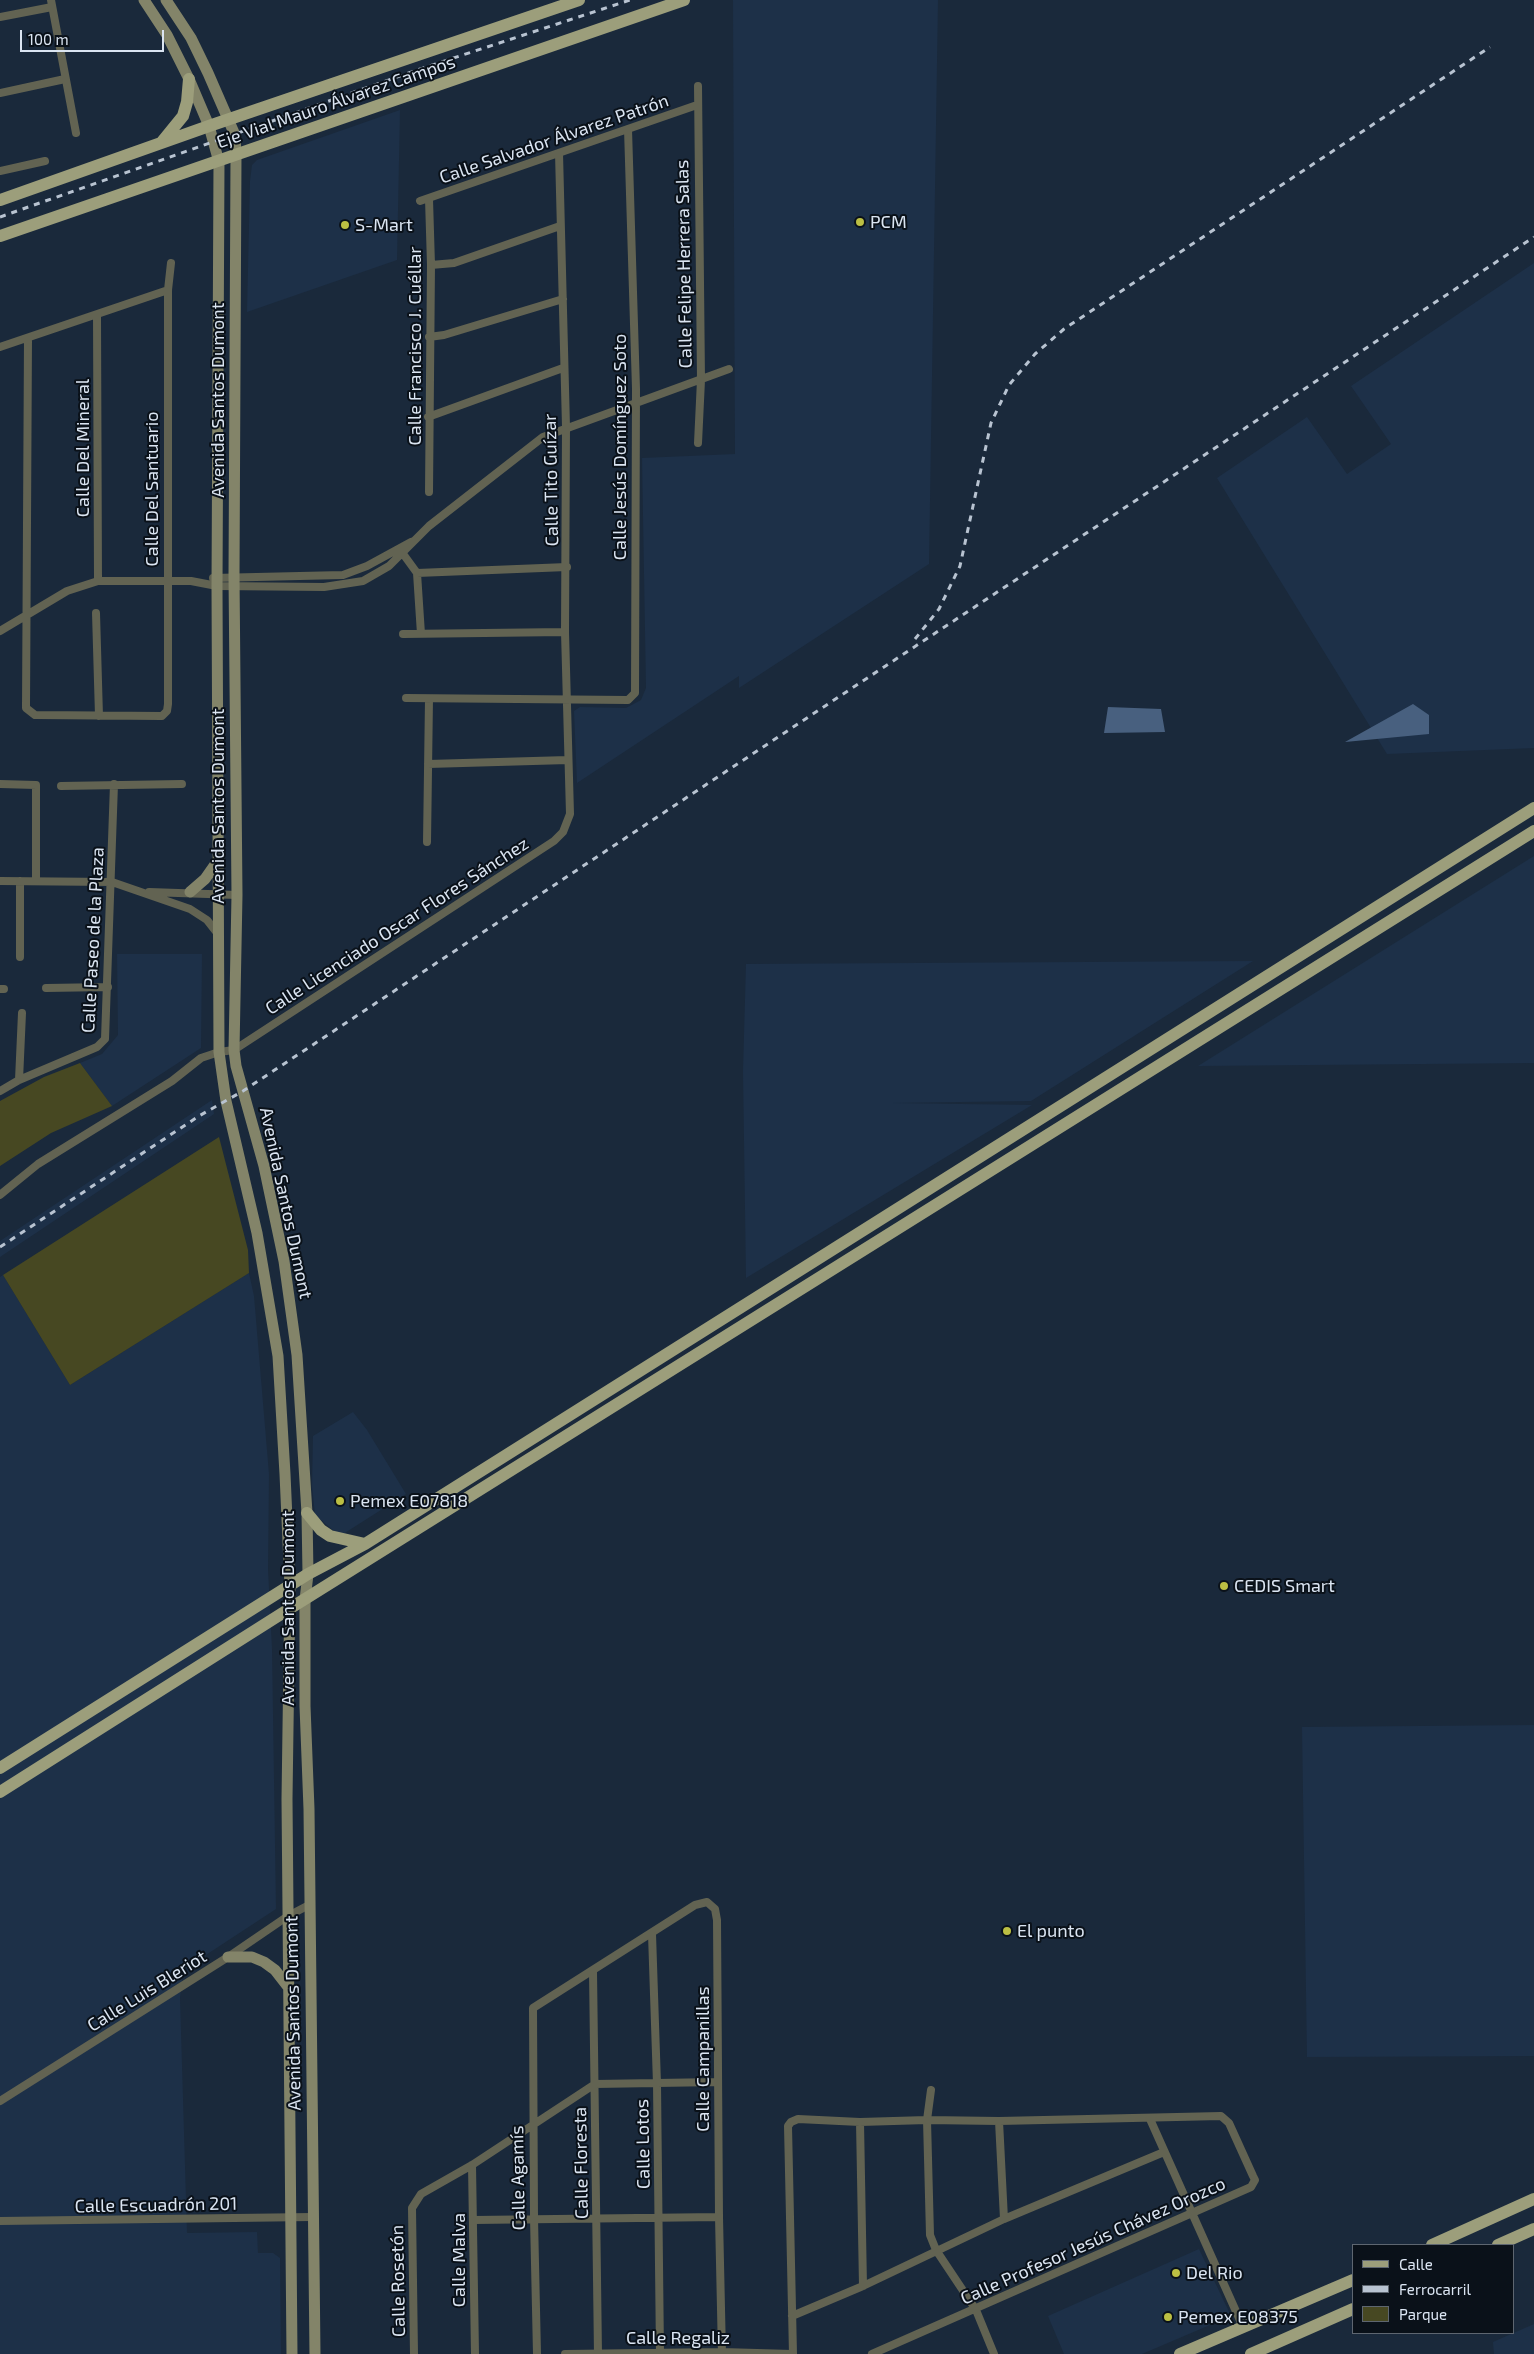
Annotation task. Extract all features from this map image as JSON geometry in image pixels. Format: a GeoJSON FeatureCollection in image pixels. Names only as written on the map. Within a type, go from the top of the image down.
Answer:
{"type":"FeatureCollection","features":[{"type":"Feature","properties":{"kind":"main road","name":"Avenida Santos Dumont"},"geometry":{"type":"LineString","coordinates":[[144,0],[167,34],[189,78],[209,126],[219,162],[217,581],[219,1052],[225,1092],[257,1233],[278,1356],[290,1586],[288,1916],[292,2354]]}},
{"type":"Feature","properties":{"kind":"main road","name":"Avenida Santos Dumont"},"geometry":{"type":"LineString","coordinates":[[166,0],[191,38],[235,135],[234,581],[237,895],[234,1050],[236,1066],[264,1166],[284,1261],[297,1355],[308,1574],[304,1600],[315,2354]]}},
{"type":"Feature","properties":{"kind":"main road","name":"Eje Vial Mauro Álvarez Campos"},"geometry":{"type":"LineString","coordinates":[[0,200],[209,126],[578,0]]}},
{"type":"Feature","properties":{"kind":"main road","name":"Eje Vial Mauro Álvarez Campos"},"geometry":{"type":"LineString","coordinates":[[0,236],[143,185],[219,162],[684,0]]}},
{"type":"Feature","properties":{"kind":"main road"},"geometry":{"type":"LineString","coordinates":[[161,143],[183,116],[187,102],[189,78]]}},
{"type":"Feature","properties":{"kind":"main road"},"geometry":{"type":"LineString","coordinates":[[0,1768],[308,1574],[366,1544],[891,1211],[1232,1000],[1534,808]]}},
{"type":"Feature","properties":{"kind":"main road"},"geometry":{"type":"LineString","coordinates":[[0,1792],[289,1609],[1534,831]]}},
{"type":"Feature","properties":{"kind":"main road"},"geometry":{"type":"LineString","coordinates":[[190,892],[205,879],[219,859]]}},
{"type":"Feature","properties":{"kind":"main road"},"geometry":{"type":"LineString","coordinates":[[1232,1000],[1243,1014]]}},
{"type":"Feature","properties":{"kind":"main road"},"geometry":{"type":"LineString","coordinates":[[306,1513],[321,1530],[330,1536],[366,1544]]}},
{"type":"Feature","properties":{"kind":"main road"},"geometry":{"type":"LineString","coordinates":[[288,1705],[305,1706]]}},
{"type":"Feature","properties":{"kind":"main road"},"geometry":{"type":"LineString","coordinates":[[228,1957],[252,1957],[264,1962],[275,1970],[289,1988]]}},
{"type":"Feature","properties":{"kind":"main road"},"geometry":{"type":"LineString","coordinates":[[1434,2244],[1534,2199]]}},
{"type":"Feature","properties":{"kind":"main road"},"geometry":{"type":"LineString","coordinates":[[1500,2244],[1534,2230]]}},
{"type":"Feature","properties":{"kind":"main road"},"geometry":{"type":"LineString","coordinates":[[1180,2354],[1352,2280]]}},
{"type":"Feature","properties":{"kind":"main road"},"geometry":{"type":"LineString","coordinates":[[1251,2354],[1352,2309]]}},
{"type":"Feature","properties":{"kind":"street"},"geometry":{"type":"LineString","coordinates":[[0,17],[52,4],[76,133]]}},
{"type":"Feature","properties":{"kind":"street"},"geometry":{"type":"LineString","coordinates":[[0,92],[65,79]]}},
{"type":"Feature","properties":{"kind":"street","name":"Calle Felipe Herrera Salas"},"geometry":{"type":"LineString","coordinates":[[698,86],[701,380],[698,442]]}},
{"type":"Feature","properties":{"kind":"street","name":"Calle Salvador Álvarez Patrón"},"geometry":{"type":"LineString","coordinates":[[420,201],[697,105]]}},
{"type":"Feature","properties":{"kind":"street","name":"Calle Jesús Domínguez Soto"},"geometry":{"type":"LineString","coordinates":[[406,698],[628,700],[635,693],[636,403],[628,130]]}},
{"type":"Feature","properties":{"kind":"street","name":"Calle Tito Guízar"},"geometry":{"type":"LineString","coordinates":[[559,153],[566,427],[567,567],[565,632],[570,806]]}},
{"type":"Feature","properties":{"kind":"street"},"geometry":{"type":"LineString","coordinates":[[0,171],[45,161]]}},
{"type":"Feature","properties":{"kind":"street","name":"Calle Francisco J. Cuéllar"},"geometry":{"type":"LineString","coordinates":[[429,492],[430,199]]}},
{"type":"Feature","properties":{"kind":"street"},"geometry":{"type":"LineString","coordinates":[[431,265],[454,262],[560,226]]}},
{"type":"Feature","properties":{"kind":"street","name":"Calle Del Santuario"},"geometry":{"type":"LineString","coordinates":[[99,716],[155,717],[165,714],[168,704],[168,290],[171,263]]}},
{"type":"Feature","properties":{"kind":"street"},"geometry":{"type":"LineString","coordinates":[[0,348],[168,290]]}},
{"type":"Feature","properties":{"kind":"street"},"geometry":{"type":"LineString","coordinates":[[429,337],[444,335],[563,299]]}},
{"type":"Feature","properties":{"kind":"street","name":"Calle Del Mineral"},"geometry":{"type":"LineString","coordinates":[[97,315],[98,581]]}},
{"type":"Feature","properties":{"kind":"street"},"geometry":{"type":"LineString","coordinates":[[28,338],[28,612],[25,704],[28,711],[35,715],[99,716],[96,613]]}},
{"type":"Feature","properties":{"kind":"street"},"geometry":{"type":"LineString","coordinates":[[428,417],[563,368]]}},
{"type":"Feature","properties":{"kind":"street"},"geometry":{"type":"LineString","coordinates":[[0,631],[28,612],[67,590],[98,581],[234,581],[345,585],[374,576],[400,550],[530,445],[550,433],[729,369]]}},
{"type":"Feature","properties":{"kind":"street"},"geometry":{"type":"LineString","coordinates":[[234,581],[343,575],[400,550]]}},
{"type":"Feature","properties":{"kind":"street"},"geometry":{"type":"LineString","coordinates":[[400,550],[417,573],[421,634]]}},
{"type":"Feature","properties":{"kind":"street"},"geometry":{"type":"LineString","coordinates":[[417,573],[567,567]]}},
{"type":"Feature","properties":{"kind":"street"},"geometry":{"type":"LineString","coordinates":[[403,634],[565,632]]}},
{"type":"Feature","properties":{"kind":"street"},"geometry":{"type":"LineString","coordinates":[[427,842],[429,699]]}},
{"type":"Feature","properties":{"kind":"street"},"geometry":{"type":"LineString","coordinates":[[428,764],[568,760]]}},
{"type":"Feature","properties":{"kind":"street"},"geometry":{"type":"LineString","coordinates":[[0,784],[36,785],[36,880]]}},
{"type":"Feature","properties":{"kind":"street","name":"Calle Paseo de la Plaza"},"geometry":{"type":"LineString","coordinates":[[0,1091],[19,1080],[104,1042],[107,1027],[114,784]]}},
{"type":"Feature","properties":{"kind":"street"},"geometry":{"type":"LineString","coordinates":[[60,786],[182,784]]}},
{"type":"Feature","properties":{"kind":"street","name":"Calle Licenciado Oscar Flores Sánchez"},"geometry":{"type":"LineString","coordinates":[[0,1195],[38,1164],[172,1080],[201,1058],[219,1052],[234,1050],[554,841],[568,824],[570,806]]}},
{"type":"Feature","properties":{"kind":"street"},"geometry":{"type":"LineString","coordinates":[[0,881],[112,882],[147,892],[190,909],[207,920],[218,934]]}},
{"type":"Feature","properties":{"kind":"street"},"geometry":{"type":"LineString","coordinates":[[20,881],[20,957]]}},
{"type":"Feature","properties":{"kind":"street"},"geometry":{"type":"LineString","coordinates":[[147,892],[237,895]]}},
{"type":"Feature","properties":{"kind":"street"},"geometry":{"type":"LineString","coordinates":[[46,988],[108,987]]}},
{"type":"Feature","properties":{"kind":"street"},"geometry":{"type":"LineString","coordinates":[[19,1080],[22,1013]]}},
{"type":"Feature","properties":{"kind":"street","name":"Calle Campanillas"},"geometry":{"type":"LineString","coordinates":[[537,2004],[593,1971],[695,1905],[707,1902],[715,1909],[717,1920],[718,2217],[722,2353]]}},
{"type":"Feature","properties":{"kind":"street","name":"Calle Luis Bleriot"},"geometry":{"type":"LineString","coordinates":[[0,2101],[228,1957],[288,1916],[309,1905]]}},
{"type":"Feature","properties":{"kind":"street","name":"Calle Lotos"},"geometry":{"type":"LineString","coordinates":[[652,1934],[657,2084],[660,2353]]}},
{"type":"Feature","properties":{"kind":"street","name":"Calle Floresta"},"geometry":{"type":"LineString","coordinates":[[593,1971],[598,2354]]}},
{"type":"Feature","properties":{"kind":"street","name":"Calle Agamís"},"geometry":{"type":"LineString","coordinates":[[537,2004],[532,2012],[537,2354]]}},
{"type":"Feature","properties":{"kind":"street"},"geometry":{"type":"LineString","coordinates":[[472,2165],[595,2084],[718,2082]]}},
{"type":"Feature","properties":{"kind":"street"},"geometry":{"type":"LineString","coordinates":[[931,2090],[927,2120],[930,2235],[936,2250],[976,2310],[994,2354]]}},
{"type":"Feature","properties":{"kind":"street","name":"Calle Profesor Jesús Chávez Orozco"},"geometry":{"type":"LineString","coordinates":[[872,2354],[976,2310],[1251,2187],[1254,2180],[1229,2124],[1221,2116],[1150,2119]]}},
{"type":"Feature","properties":{"kind":"street"},"geometry":{"type":"LineString","coordinates":[[792,2354],[788,2126],[791,2122],[798,2119],[860,2122],[1150,2119],[1243,2327]]}},
{"type":"Feature","properties":{"kind":"street"},"geometry":{"type":"LineString","coordinates":[[999,2121],[1004,2219]]}},
{"type":"Feature","properties":{"kind":"street"},"geometry":{"type":"LineString","coordinates":[[860,2122],[863,2286]]}},
{"type":"Feature","properties":{"kind":"street"},"geometry":{"type":"LineString","coordinates":[[792,2316],[863,2286],[1004,2219],[1164,2152]]}},
{"type":"Feature","properties":{"kind":"street","name":"Calle Rosetón"},"geometry":{"type":"LineString","coordinates":[[414,2354],[412,2208],[421,2194],[472,2165]]}},
{"type":"Feature","properties":{"kind":"street","name":"Calle Malva"},"geometry":{"type":"LineString","coordinates":[[472,2165],[475,2354]]}},
{"type":"Feature","properties":{"kind":"street","name":"Calle Escuadrón 201"},"geometry":{"type":"LineString","coordinates":[[0,2222],[312,2217]]}},
{"type":"Feature","properties":{"kind":"street"},"geometry":{"type":"LineString","coordinates":[[474,2220],[718,2217]]}},
{"type":"Feature","properties":{"kind":"street","name":"Calle Regaliz"},"geometry":{"type":"LineString","coordinates":[[565,2354],[792,2354]]}},
{"type":"Feature","properties":{"kind":"shaded area"},"geometry":{"type":"Polygon","coordinates":[[[733,0],[938,0],[929,564],[739,688],[739,676],[577,783],[574,711],[580,707],[626,708],[641,700],[646,688],[642,458],[735,454],[733,0]]]}},
{"type":"Feature","properties":{"kind":"shaded area"},"geometry":{"type":"Polygon","coordinates":[[[400,110],[397,260],[247,312],[252,165],[257,160],[400,110]]]}},
{"type":"Feature","properties":{"kind":"shaded area"},"geometry":{"type":"Polygon","coordinates":[[[1534,263],[1534,748],[1387,754],[1217,478],[1307,417],[1347,474],[1391,444],[1351,386],[1534,263]]]}},
{"type":"Feature","properties":{"kind":"shaded area"},"geometry":{"type":"Polygon","coordinates":[[[1413,704],[1429,715],[1429,734],[1345,742],[1413,704]]]}},
{"type":"Feature","properties":{"kind":"shaded area"},"geometry":{"type":"Polygon","coordinates":[[[1108,707],[1161,709],[1165,732],[1104,733],[1108,707]]]}},
{"type":"Feature","properties":{"kind":"shaded area"},"geometry":{"type":"Polygon","coordinates":[[[1534,856],[1534,1063],[1198,1066],[1534,856]]]}},
{"type":"Feature","properties":{"kind":"shaded area"},"geometry":{"type":"Polygon","coordinates":[[[117,954],[202,954],[201,1048],[112,1106],[80,1063],[102,1054],[118,1035],[117,954]]]}},
{"type":"Feature","properties":{"kind":"shaded area"},"geometry":{"type":"Polygon","coordinates":[[[1253,961],[1031,1101],[893,1103],[1032,1105],[746,1278],[743,1071],[746,964],[1253,961]]]}},
{"type":"Feature","properties":{"kind":"shaded area"},"geometry":{"type":"Polygon","coordinates":[[[212,1100],[214,1114],[0,1257],[0,1241],[212,1100]]]}},
{"type":"Feature","properties":{"kind":"shaded area"},"geometry":{"type":"Polygon","coordinates":[[[249,1273],[254,1296],[269,1474],[268,1569],[272,1649],[276,1909],[183,1970],[180,1998],[187,2233],[257,2232],[258,2253],[273,2253],[280,2258],[281,2354],[0,2354],[0,1277],[3,1275],[70,1385],[249,1273]]]}},
{"type":"Feature","properties":{"kind":"shaded area"},"geometry":{"type":"Polygon","coordinates":[[[353,1412],[367,1430],[406,1494],[340,1536],[315,1515],[312,1486],[313,1436],[353,1412]]]}},
{"type":"Feature","properties":{"kind":"shaded area"},"geometry":{"type":"Polygon","coordinates":[[[1534,1725],[1534,2056],[1307,2057],[1302,1727],[1534,1725]]]}},
{"type":"Feature","properties":{"kind":"shaded area"},"geometry":{"type":"Polygon","coordinates":[[[1199,2249],[1231,2316],[1142,2354],[1064,2354],[1048,2316],[1199,2249]]]}},
{"type":"Feature","properties":{"kind":"shaded area"},"geometry":{"type":"Polygon","coordinates":[[[1534,2324],[1534,2354],[1494,2354],[1493,2342],[1534,2324]]]}},
{"type":"Feature","properties":{"kind":"green space"},"geometry":{"type":"Polygon","coordinates":[[[80,1063],[112,1106],[51,1133],[0,1166],[0,1101],[44,1077],[80,1063]]]}},
{"type":"Feature","properties":{"kind":"green space"},"geometry":{"type":"Polygon","coordinates":[[[219,1137],[248,1250],[249,1273],[70,1385],[3,1275],[219,1137]]]}},
{"type":"Feature","properties":{"kind":"railway"},"geometry":{"type":"LineString","coordinates":[[0,217],[414,71],[630,0]]}},
{"type":"Feature","properties":{"kind":"railway"},"geometry":{"type":"LineString","coordinates":[[915,639],[939,609],[960,566],[991,423],[1009,385],[1035,354],[1064,329],[1490,47]]}},
{"type":"Feature","properties":{"kind":"railway"},"geometry":{"type":"LineString","coordinates":[[0,1247],[199,1116],[243,1091],[1534,237]]}},
{"type":"Feature","properties":{"kind":"place","name":"PCM"},"geometry":{"type":"Point","coordinates":[860,222]}},
{"type":"Feature","properties":{"kind":"place","name":"S-Mart"},"geometry":{"type":"Point","coordinates":[345,225]}},
{"type":"Feature","properties":{"kind":"place","name":"Pemex E07818"},"geometry":{"type":"Point","coordinates":[340,1501]}},
{"type":"Feature","properties":{"kind":"place","name":"CEDIS Smart"},"geometry":{"type":"Point","coordinates":[1224,1586]}},
{"type":"Feature","properties":{"kind":"place","name":"El punto"},"geometry":{"type":"Point","coordinates":[1007,1931]}},
{"type":"Feature","properties":{"kind":"place","name":"Del Rio"},"geometry":{"type":"Point","coordinates":[1176,2273]}},
{"type":"Feature","properties":{"kind":"place","name":"Pemex E08375"},"geometry":{"type":"Point","coordinates":[1168,2317]}}]}
